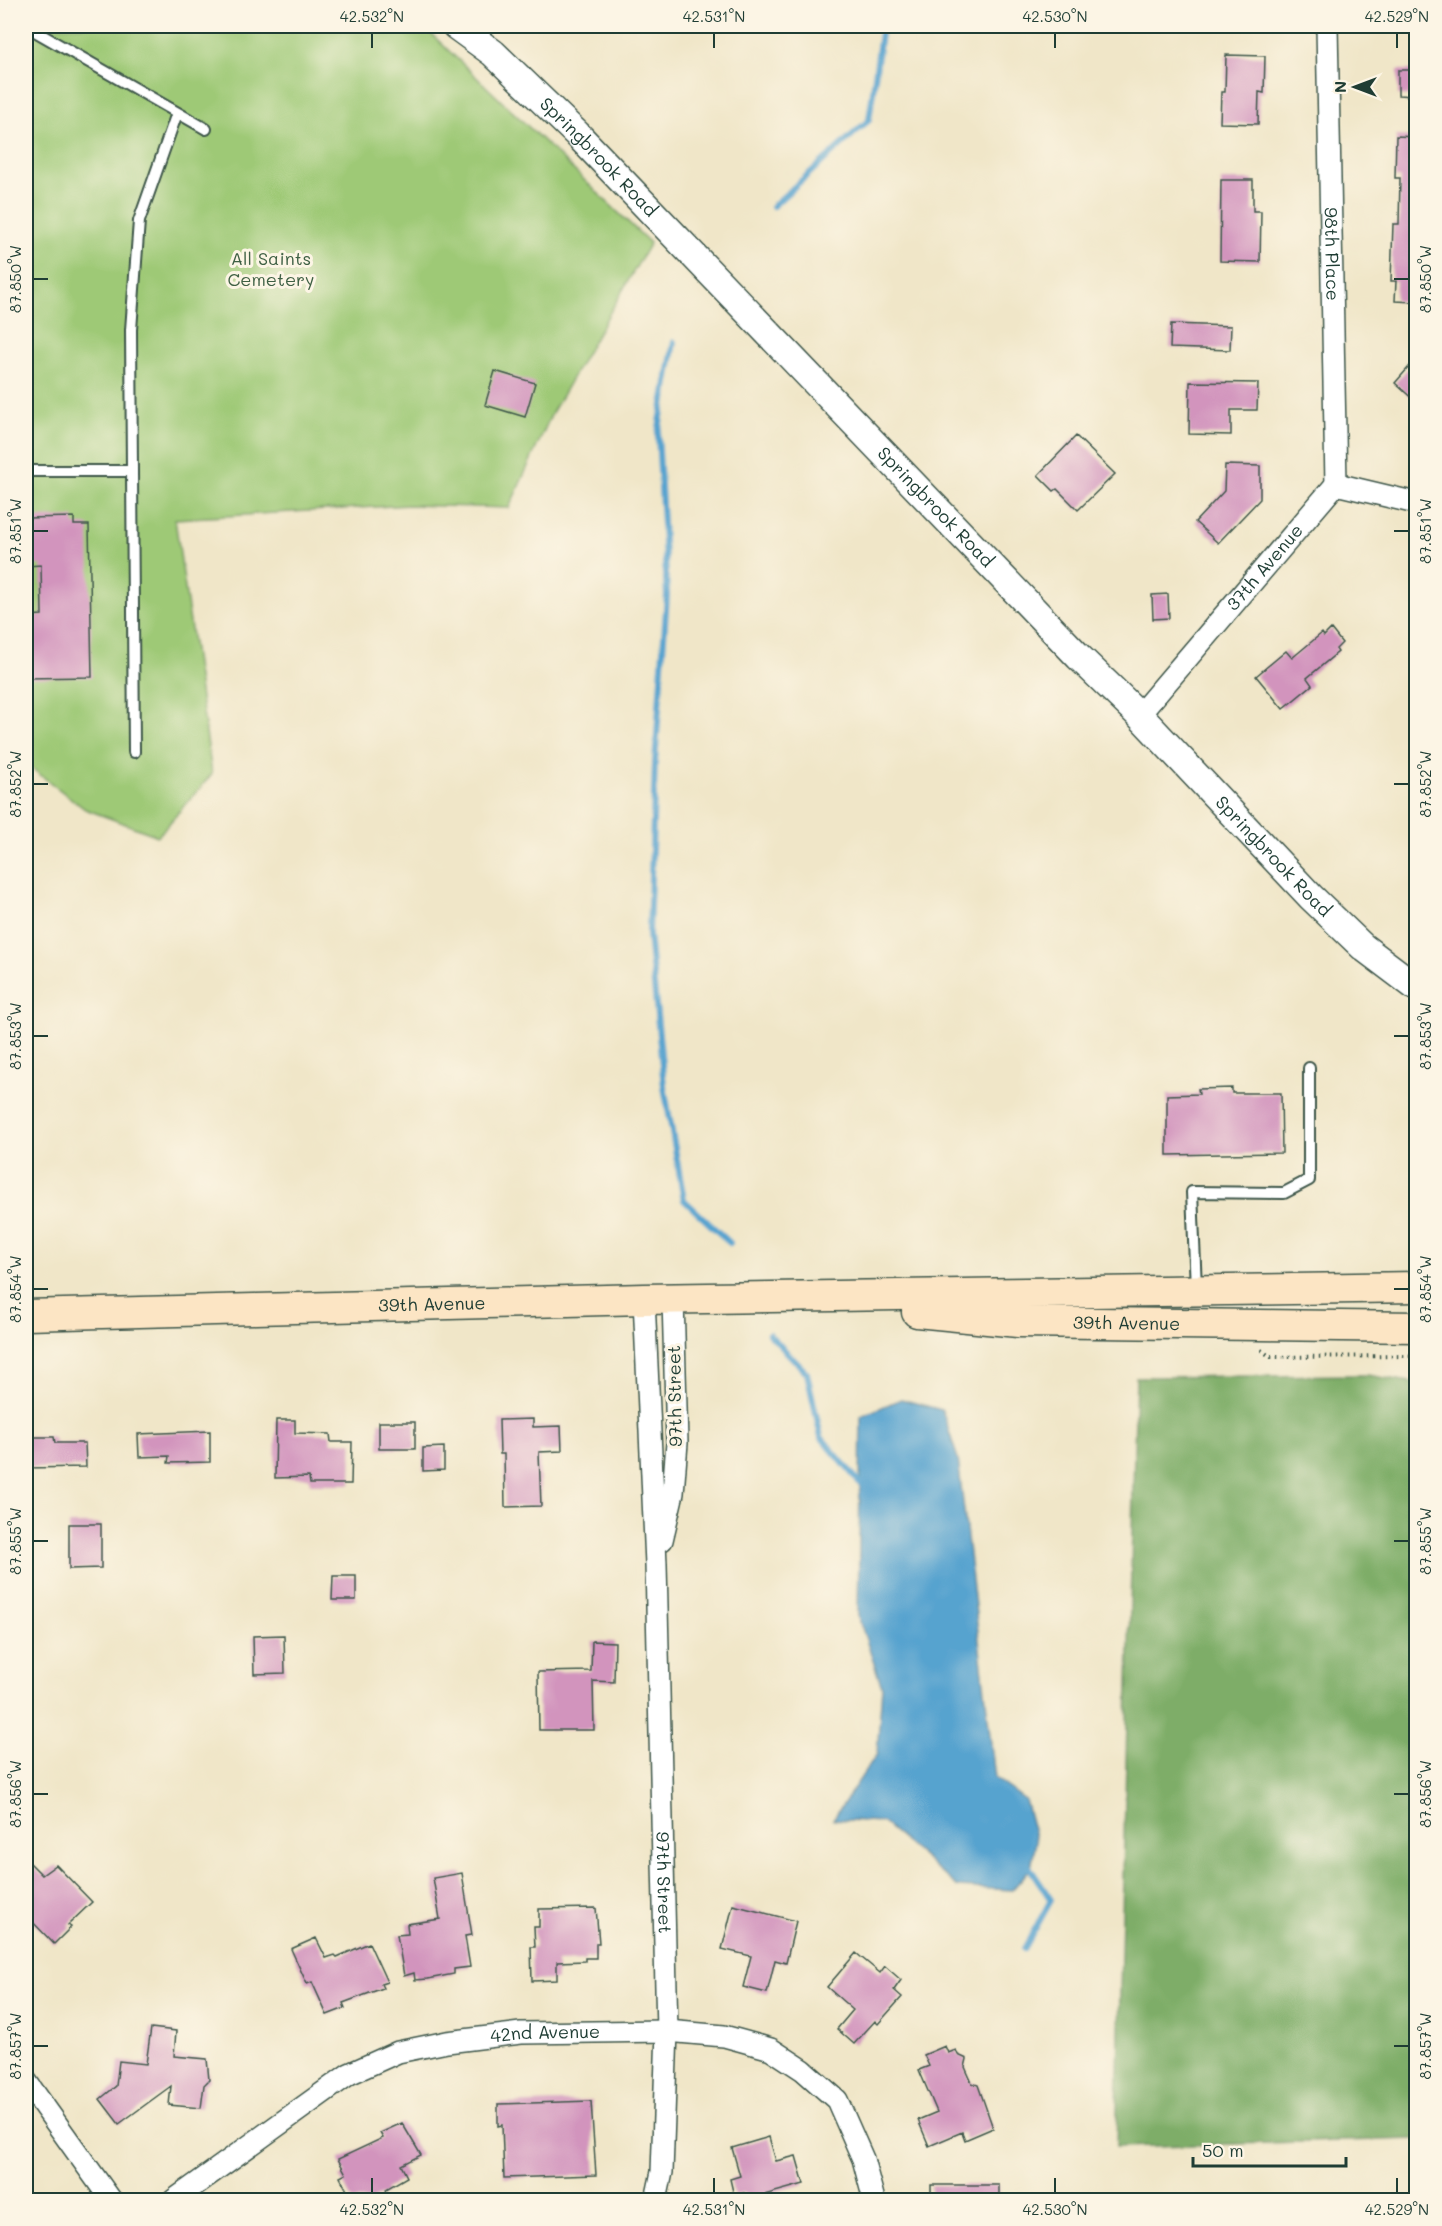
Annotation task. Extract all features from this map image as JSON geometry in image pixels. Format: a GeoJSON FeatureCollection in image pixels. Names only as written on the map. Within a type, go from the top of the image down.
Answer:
{"type":"FeatureCollection","features":[{"type":"Feature","properties":{"kind":"main road","name":"39th Avenue"},"geometry":{"type":"LineString","coordinates":[[26,1314],[644,1299],[1416,1287]]}},
{"type":"Feature","properties":{"kind":"main road","name":"39th Avenue"},"geometry":{"type":"LineString","coordinates":[[838,1297],[878,1308],[1018,1322],[1415,1335]]}},
{"type":"Feature","properties":{"kind":"street","name":"Springbrook Road"},"geometry":{"type":"LineString","coordinates":[[456,26],[493,53],[577,134],[1311,897],[1363,947],[1416,987]]}},
{"type":"Feature","properties":{"kind":"street","name":"98th Place"},"geometry":{"type":"LineString","coordinates":[[1327,26],[1336,484]]}},
{"type":"Feature","properties":{"kind":"street","name":"37th Avenue"},"geometry":{"type":"LineString","coordinates":[[1138,715],[1336,484]]}},
{"type":"Feature","properties":{"kind":"street"},"geometry":{"type":"LineString","coordinates":[[1336,484],[1416,502]]}},
{"type":"Feature","properties":{"kind":"street","name":"97th Street"},"geometry":{"type":"LineString","coordinates":[[644,1299],[656,1564],[667,2031],[662,2172],[656,2200]]}},
{"type":"Feature","properties":{"kind":"street","name":"97th Street"},"geometry":{"type":"LineString","coordinates":[[656,1564],[673,1492],[677,1443],[673,1299]]}},
{"type":"Feature","properties":{"kind":"street","name":"42nd Avenue"},"geometry":{"type":"LineString","coordinates":[[174,2200],[348,2074],[398,2052],[447,2042],[521,2033],[667,2031],[724,2036],[771,2049],[803,2070],[837,2100],[863,2159],[874,2200]]}},
{"type":"Feature","properties":{"kind":"street"},"geometry":{"type":"LineString","coordinates":[[26,2081],[111,2200]]}},
{"type":"Feature","properties":{"kind":"lane"},"geometry":{"type":"LineString","coordinates":[[26,26],[207,129]]}},
{"type":"Feature","properties":{"kind":"lane"},"geometry":{"type":"LineString","coordinates":[[134,752],[131,330],[139,221],[177,112]]}},
{"type":"Feature","properties":{"kind":"lane"},"geometry":{"type":"LineString","coordinates":[[26,471],[131,471]]}},
{"type":"Feature","properties":{"kind":"lane"},"geometry":{"type":"LineString","coordinates":[[1196,1291],[1192,1192],[1284,1192],[1309,1180],[1309,1068]]}},
{"type":"Feature","properties":{"kind":"path"},"geometry":{"type":"LineString","coordinates":[[1271,1358],[1415,1335]]}},
{"type":"Feature","properties":{"kind":"green space","name":"All Saints Cemetery"},"geometry":{"type":"Polygon","coordinates":[[[26,26],[423,26],[650,243],[552,413],[509,508],[409,505],[175,519],[212,774],[158,836],[85,809],[26,764],[26,26]]]}},
{"type":"Feature","properties":{"kind":"green space"},"geometry":{"type":"Polygon","coordinates":[[[1367,1375],[1416,1383],[1416,2139],[1116,2147],[1136,1377],[1367,1375]]]}},
{"type":"Feature","properties":{"kind":"water"},"geometry":{"type":"Polygon","coordinates":[[[901,1399],[942,1410],[958,1459],[995,1778],[1025,1800],[1036,1841],[1031,1868],[1012,1890],[958,1887],[882,1822],[833,1819],[877,1754],[882,1687],[858,1616],[861,1416],[901,1399]]]}},
{"type":"Feature","properties":{"kind":"building"},"geometry":{"type":"Polygon","coordinates":[[[1226,55],[1265,56],[1264,93],[1259,92],[1258,124],[1220,123],[1221,92],[1225,92],[1226,55]]]}},
{"type":"Feature","properties":{"kind":"building"},"geometry":{"type":"Polygon","coordinates":[[[1398,70],[1416,70],[1416,96],[1398,95],[1398,70]]]}},
{"type":"Feature","properties":{"kind":"building"},"geometry":{"type":"Polygon","coordinates":[[[1396,136],[1416,137],[1416,302],[1395,301],[1396,281],[1391,281],[1393,224],[1399,224],[1400,178],[1395,178],[1396,136]]]}},
{"type":"Feature","properties":{"kind":"building"},"geometry":{"type":"Polygon","coordinates":[[[1221,180],[1253,180],[1253,211],[1261,211],[1260,262],[1220,261],[1221,180]]]}},
{"type":"Feature","properties":{"kind":"building"},"geometry":{"type":"Polygon","coordinates":[[[1171,324],[1231,326],[1230,350],[1170,348],[1171,324]]]}},
{"type":"Feature","properties":{"kind":"building"},"geometry":{"type":"Polygon","coordinates":[[[1416,359],[1416,402],[1395,383],[1416,359]]]}},
{"type":"Feature","properties":{"kind":"building"},"geometry":{"type":"Polygon","coordinates":[[[495,371],[535,383],[525,417],[485,405],[495,371]]]}},
{"type":"Feature","properties":{"kind":"building"},"geometry":{"type":"Polygon","coordinates":[[[1190,382],[1258,383],[1257,410],[1231,410],[1231,435],[1189,434],[1190,382]]]}},
{"type":"Feature","properties":{"kind":"building"},"geometry":{"type":"Polygon","coordinates":[[[1076,436],[1115,474],[1078,510],[1057,489],[1054,491],[1038,475],[1076,436]]]}},
{"type":"Feature","properties":{"kind":"building"},"geometry":{"type":"Polygon","coordinates":[[[1225,465],[1260,466],[1260,499],[1218,543],[1195,522],[1224,491],[1225,465]]]}},
{"type":"Feature","properties":{"kind":"building"},"geometry":{"type":"Polygon","coordinates":[[[74,517],[74,525],[89,525],[92,677],[26,678],[26,616],[42,615],[41,565],[26,566],[26,518],[74,517]]]}},
{"type":"Feature","properties":{"kind":"building"},"geometry":{"type":"Polygon","coordinates":[[[1168,594],[1169,618],[1153,619],[1152,595],[1168,594]]]}},
{"type":"Feature","properties":{"kind":"building"},"geometry":{"type":"Polygon","coordinates":[[[1331,629],[1342,643],[1336,649],[1338,652],[1307,678],[1312,685],[1283,709],[1256,676],[1286,651],[1292,658],[1322,633],[1324,636],[1331,629]]]}},
{"type":"Feature","properties":{"kind":"building"},"geometry":{"type":"Polygon","coordinates":[[[1232,1088],[1232,1093],[1281,1093],[1282,1153],[1167,1155],[1167,1095],[1199,1094],[1198,1089],[1232,1088]]]}},
{"type":"Feature","properties":{"kind":"building"},"geometry":{"type":"Polygon","coordinates":[[[533,1419],[533,1427],[561,1426],[562,1451],[539,1452],[541,1506],[505,1507],[504,1454],[500,1454],[499,1420],[533,1419]]]}},
{"type":"Feature","properties":{"kind":"building"},"geometry":{"type":"Polygon","coordinates":[[[276,1420],[295,1420],[295,1433],[330,1434],[331,1442],[352,1442],[351,1484],[310,1484],[309,1477],[275,1478],[276,1420]]]}},
{"type":"Feature","properties":{"kind":"building"},"geometry":{"type":"Polygon","coordinates":[[[379,1422],[415,1422],[415,1449],[379,1449],[379,1422]]]}},
{"type":"Feature","properties":{"kind":"building"},"geometry":{"type":"Polygon","coordinates":[[[210,1431],[210,1462],[168,1463],[169,1456],[139,1457],[138,1434],[210,1431]]]}},
{"type":"Feature","properties":{"kind":"building"},"geometry":{"type":"Polygon","coordinates":[[[26,1437],[54,1437],[55,1443],[85,1443],[86,1467],[26,1468],[26,1437]]]}},
{"type":"Feature","properties":{"kind":"building"},"geometry":{"type":"Polygon","coordinates":[[[444,1447],[444,1470],[423,1471],[423,1448],[444,1447]]]}},
{"type":"Feature","properties":{"kind":"building"},"geometry":{"type":"Polygon","coordinates":[[[69,1524],[101,1524],[101,1568],[69,1569],[69,1524]]]}},
{"type":"Feature","properties":{"kind":"building"},"geometry":{"type":"Polygon","coordinates":[[[333,1576],[356,1576],[356,1600],[332,1600],[333,1576]]]}},
{"type":"Feature","properties":{"kind":"building"},"geometry":{"type":"Polygon","coordinates":[[[284,1635],[285,1673],[254,1674],[253,1636],[284,1635]]]}},
{"type":"Feature","properties":{"kind":"building"},"geometry":{"type":"Polygon","coordinates":[[[592,1641],[615,1642],[614,1682],[593,1681],[594,1730],[539,1730],[538,1672],[591,1671],[592,1641]]]}},
{"type":"Feature","properties":{"kind":"building"},"geometry":{"type":"Polygon","coordinates":[[[26,1859],[42,1875],[56,1865],[92,1902],[68,1925],[71,1927],[54,1944],[26,1915],[26,1859]]]}},
{"type":"Feature","properties":{"kind":"building"},"geometry":{"type":"Polygon","coordinates":[[[462,1873],[472,1935],[465,1936],[470,1967],[454,1969],[454,1974],[428,1979],[415,1980],[414,1973],[404,1976],[397,1935],[408,1934],[407,1924],[440,1919],[433,1878],[462,1873]]]}},
{"type":"Feature","properties":{"kind":"building"},"geometry":{"type":"Polygon","coordinates":[[[733,1905],[796,1921],[786,1963],[775,1960],[767,1993],[743,1987],[751,1956],[722,1949],[733,1905]]]}},
{"type":"Feature","properties":{"kind":"building"},"geometry":{"type":"Polygon","coordinates":[[[596,1908],[599,1943],[596,1943],[596,1958],[585,1958],[585,1961],[557,1962],[557,1980],[532,1981],[531,1947],[535,1947],[534,1927],[539,1927],[539,1909],[596,1908]]]}},
{"type":"Feature","properties":{"kind":"building"},"geometry":{"type":"Polygon","coordinates":[[[316,1938],[326,1958],[335,1955],[337,1957],[369,1943],[387,1982],[381,1984],[383,1988],[343,2003],[345,2008],[327,2015],[312,1982],[307,1984],[291,1949],[316,1938]]]}},
{"type":"Feature","properties":{"kind":"building"},"geometry":{"type":"Polygon","coordinates":[[[856,1953],[880,1973],[885,1966],[901,1980],[894,1990],[902,1997],[878,2024],[875,2021],[854,2044],[837,2029],[853,2010],[827,1987],[856,1953]]]}},
{"type":"Feature","properties":{"kind":"building"},"geometry":{"type":"Polygon","coordinates":[[[151,2028],[176,2031],[174,2056],[207,2059],[209,2080],[204,2085],[201,2108],[169,2105],[171,2086],[119,2124],[100,2099],[116,2086],[119,2061],[146,2064],[151,2028]]]}},
{"type":"Feature","properties":{"kind":"building"},"geometry":{"type":"Polygon","coordinates":[[[945,2046],[948,2053],[956,2050],[958,2055],[967,2059],[965,2067],[972,2083],[978,2085],[993,2128],[965,2140],[962,2132],[929,2146],[918,2120],[937,2112],[919,2070],[929,2066],[924,2055],[945,2046]]]}},
{"type":"Feature","properties":{"kind":"building"},"geometry":{"type":"Polygon","coordinates":[[[591,2101],[596,2175],[504,2178],[502,2125],[498,2126],[498,2104],[591,2101]]]}},
{"type":"Feature","properties":{"kind":"building"},"geometry":{"type":"Polygon","coordinates":[[[402,2123],[421,2155],[401,2165],[407,2177],[386,2189],[387,2193],[372,2200],[352,2200],[340,2177],[346,2174],[338,2159],[383,2138],[380,2133],[402,2123]]]}},
{"type":"Feature","properties":{"kind":"building"},"geometry":{"type":"Polygon","coordinates":[[[769,2137],[776,2161],[796,2156],[804,2184],[746,2200],[744,2193],[734,2196],[730,2179],[740,2176],[732,2148],[769,2137]]]}},
{"type":"Feature","properties":{"kind":"building"},"geometry":{"type":"Polygon","coordinates":[[[931,2185],[999,2185],[999,2200],[931,2200],[931,2185]]]}},
{"type":"Feature","properties":{"kind":"waterway"},"geometry":{"type":"LineString","coordinates":[[773,206],[869,120],[882,26]]}},
{"type":"Feature","properties":{"kind":"waterway"},"geometry":{"type":"LineString","coordinates":[[674,342],[658,434],[667,595],[655,763],[649,934],[664,1086],[684,1200],[730,1243]]}},
{"type":"Feature","properties":{"kind":"waterway"},"geometry":{"type":"LineString","coordinates":[[769,1334],[807,1373],[821,1437],[864,1485]]}},
{"type":"Feature","properties":{"kind":"waterway"},"geometry":{"type":"LineString","coordinates":[[1024,1949],[1051,1900],[1026,1862]]}}]}
